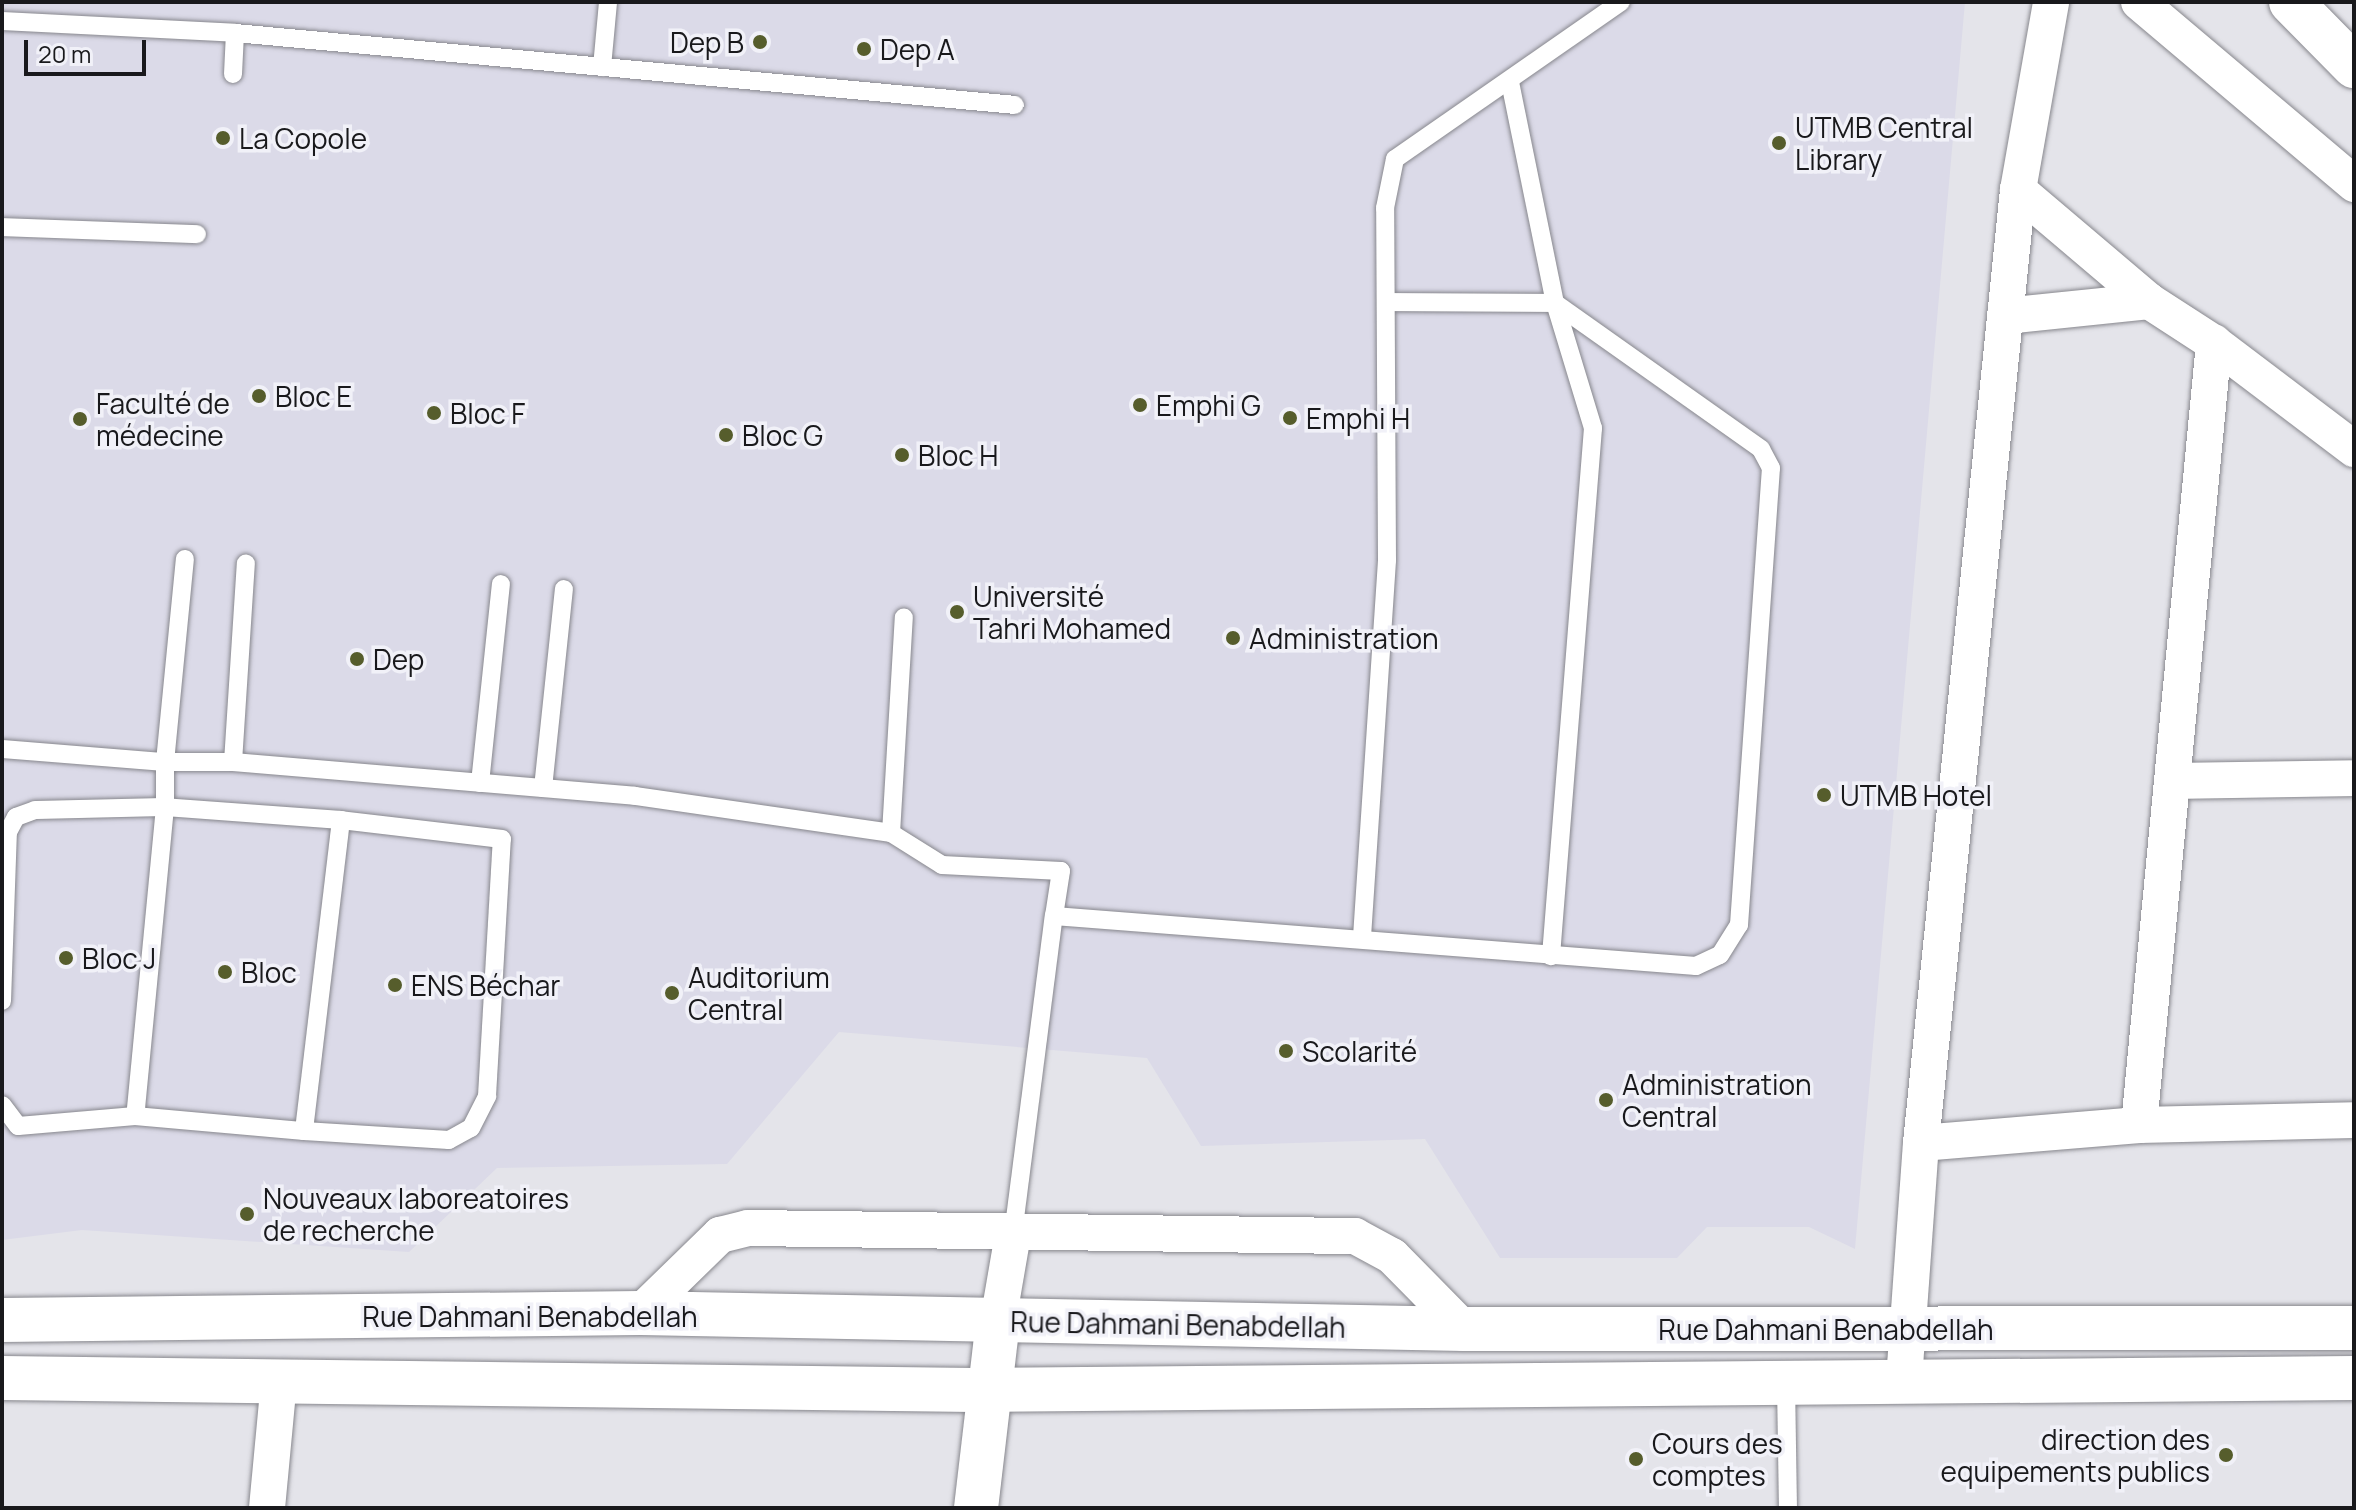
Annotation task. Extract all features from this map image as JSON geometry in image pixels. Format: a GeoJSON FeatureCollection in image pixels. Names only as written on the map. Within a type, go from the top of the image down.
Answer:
{"type":"FeatureCollection","features":[{"type":"Feature","properties":{"kind":"street"},"geometry":{"type":"LineString","coordinates":[[1904,1380],[1921,1143],[2018,190],[2051,2]]}},
{"type":"Feature","properties":{"kind":"street"},"geometry":{"type":"LineString","coordinates":[[2139,2],[2354,184]]}},
{"type":"Feature","properties":{"kind":"street"},"geometry":{"type":"LineString","coordinates":[[2291,2],[2354,66]]}},
{"type":"Feature","properties":{"kind":"street"},"geometry":{"type":"LineString","coordinates":[[2018,190],[2149,301],[2214,343],[2354,449]]}},
{"type":"Feature","properties":{"kind":"street"},"geometry":{"type":"LineString","coordinates":[[2005,316],[2149,301]]}},
{"type":"Feature","properties":{"kind":"street"},"geometry":{"type":"LineString","coordinates":[[2139,1125],[2214,343]]}},
{"type":"Feature","properties":{"kind":"street"},"geometry":{"type":"LineString","coordinates":[[2173,781],[2354,778]]}},
{"type":"Feature","properties":{"kind":"street"},"geometry":{"type":"LineString","coordinates":[[1921,1143],[2139,1125],[2354,1120]]}},
{"type":"Feature","properties":{"kind":"street"},"geometry":{"type":"LineString","coordinates":[[640,1313],[720,1235],[748,1228],[1013,1234],[1355,1236],[1392,1256],[1464,1329]]}},
{"type":"Feature","properties":{"kind":"street"},"geometry":{"type":"LineString","coordinates":[[976,1508],[998,1321],[1013,1234]]}},
{"type":"Feature","properties":{"kind":"street","name":"Rue Dahmani Benabdellah"},"geometry":{"type":"LineString","coordinates":[[2,1320],[640,1313],[1464,1329],[2354,1328]]}},
{"type":"Feature","properties":{"kind":"street","name":"Rue Dahmani Benabdellah"},"geometry":{"type":"LineString","coordinates":[[2,1378],[989,1389],[2354,1378]]}},
{"type":"Feature","properties":{"kind":"street"},"geometry":{"type":"LineString","coordinates":[[267,1508],[279,1381]]}},
{"type":"Feature","properties":{"kind":"lane"},"geometry":{"type":"LineString","coordinates":[[602,67],[608,2]]}},
{"type":"Feature","properties":{"kind":"lane"},"geometry":{"type":"LineString","coordinates":[[1362,937],[1387,560],[1388,302],[1385,208],[1395,159],[1621,2]]}},
{"type":"Feature","properties":{"kind":"lane"},"geometry":{"type":"LineString","coordinates":[[2,21],[235,33],[1015,105]]}},
{"type":"Feature","properties":{"kind":"lane"},"geometry":{"type":"LineString","coordinates":[[233,74],[235,33]]}},
{"type":"Feature","properties":{"kind":"lane"},"geometry":{"type":"LineString","coordinates":[[1510,82],[1555,303],[1593,428],[1551,956]]}},
{"type":"Feature","properties":{"kind":"lane"},"geometry":{"type":"LineString","coordinates":[[2,227],[197,234]]}},
{"type":"Feature","properties":{"kind":"lane"},"geometry":{"type":"LineString","coordinates":[[1054,916],[1362,937],[1551,956],[1696,966],[1720,955],[1739,925],[1771,468],[1761,449],[1555,303],[1388,302]]}},
{"type":"Feature","properties":{"kind":"lane"},"geometry":{"type":"LineString","coordinates":[[135,1116],[185,559]]}},
{"type":"Feature","properties":{"kind":"lane"},"geometry":{"type":"LineString","coordinates":[[233,762],[246,563]]}},
{"type":"Feature","properties":{"kind":"lane"},"geometry":{"type":"LineString","coordinates":[[480,783],[501,584]]}},
{"type":"Feature","properties":{"kind":"lane"},"geometry":{"type":"LineString","coordinates":[[543,788],[564,589]]}},
{"type":"Feature","properties":{"kind":"lane"},"geometry":{"type":"LineString","coordinates":[[891,833],[904,617]]}},
{"type":"Feature","properties":{"kind":"lane"},"geometry":{"type":"LineString","coordinates":[[2,749],[165,762],[233,762],[635,796],[891,833],[942,865],[1061,871],[1013,1234]]}},
{"type":"Feature","properties":{"kind":"lane"},"geometry":{"type":"LineString","coordinates":[[2,1001],[8,832],[16,817],[35,810],[165,807],[341,820],[502,839],[487,1096],[471,1128],[449,1140],[135,1116],[18,1126],[2,1105]]}},
{"type":"Feature","properties":{"kind":"lane"},"geometry":{"type":"LineString","coordinates":[[304,1131],[341,820]]}},
{"type":"Feature","properties":{"kind":"lane"},"geometry":{"type":"LineString","coordinates":[[1786,1381],[1788,1508]]}},
{"type":"Feature","properties":{"kind":"shaded area","name":"Université Tahri Mohamed"},"geometry":{"type":"Polygon","coordinates":[[[2,2],[1965,2],[1855,1249],[1809,1227],[1707,1227],[1677,1258],[1500,1258],[1425,1139],[1201,1146],[1147,1058],[839,1032],[727,1164],[497,1168],[409,1252],[82,1230],[2,1240],[2,2]]]}},
{"type":"Feature","properties":{"kind":"place","name":"Dep B"},"geometry":{"type":"Point","coordinates":[760,42]}},
{"type":"Feature","properties":{"kind":"place","name":"Dep A"},"geometry":{"type":"Point","coordinates":[864,49]}},
{"type":"Feature","properties":{"kind":"place","name":"La Copole"},"geometry":{"type":"Point","coordinates":[223,138]}},
{"type":"Feature","properties":{"kind":"place","name":"UTMB Central Library"},"geometry":{"type":"Point","coordinates":[1779,143]}},
{"type":"Feature","properties":{"kind":"place","name":"Bloc E"},"geometry":{"type":"Point","coordinates":[259,396]}},
{"type":"Feature","properties":{"kind":"place","name":"Emphi G"},"geometry":{"type":"Point","coordinates":[1140,405]}},
{"type":"Feature","properties":{"kind":"place","name":"Bloc F"},"geometry":{"type":"Point","coordinates":[434,413]}},
{"type":"Feature","properties":{"kind":"place","name":"Emphi H"},"geometry":{"type":"Point","coordinates":[1290,418]}},
{"type":"Feature","properties":{"kind":"place","name":"Faculté de médecine"},"geometry":{"type":"Point","coordinates":[80,419]}},
{"type":"Feature","properties":{"kind":"place","name":"Bloc G"},"geometry":{"type":"Point","coordinates":[726,435]}},
{"type":"Feature","properties":{"kind":"place","name":"Bloc H"},"geometry":{"type":"Point","coordinates":[902,455]}},
{"type":"Feature","properties":{"kind":"place","name":"Université Tahri Mohamed"},"geometry":{"type":"Point","coordinates":[957,612]}},
{"type":"Feature","properties":{"kind":"place","name":"Administration"},"geometry":{"type":"Point","coordinates":[1233,638]}},
{"type":"Feature","properties":{"kind":"place","name":"Dep"},"geometry":{"type":"Point","coordinates":[357,659]}},
{"type":"Feature","properties":{"kind":"place","name":"UTMB Hotel"},"geometry":{"type":"Point","coordinates":[1824,795]}},
{"type":"Feature","properties":{"kind":"place","name":"Bloc J"},"geometry":{"type":"Point","coordinates":[66,958]}},
{"type":"Feature","properties":{"kind":"place","name":"Bloc"},"geometry":{"type":"Point","coordinates":[225,972]}},
{"type":"Feature","properties":{"kind":"place","name":"ENS Béchar"},"geometry":{"type":"Point","coordinates":[395,985]}},
{"type":"Feature","properties":{"kind":"place","name":"Auditorium Central"},"geometry":{"type":"Point","coordinates":[672,993]}},
{"type":"Feature","properties":{"kind":"place","name":"Scolarité"},"geometry":{"type":"Point","coordinates":[1286,1051]}},
{"type":"Feature","properties":{"kind":"place","name":"Administration Central"},"geometry":{"type":"Point","coordinates":[1606,1100]}},
{"type":"Feature","properties":{"kind":"place","name":"Nouveaux laboreatoires de recherche"},"geometry":{"type":"Point","coordinates":[247,1214]}},
{"type":"Feature","properties":{"kind":"place","name":"direction des equipements publics"},"geometry":{"type":"Point","coordinates":[2226,1455]}},
{"type":"Feature","properties":{"kind":"place","name":"Cours des comptes"},"geometry":{"type":"Point","coordinates":[1636,1459]}}]}
